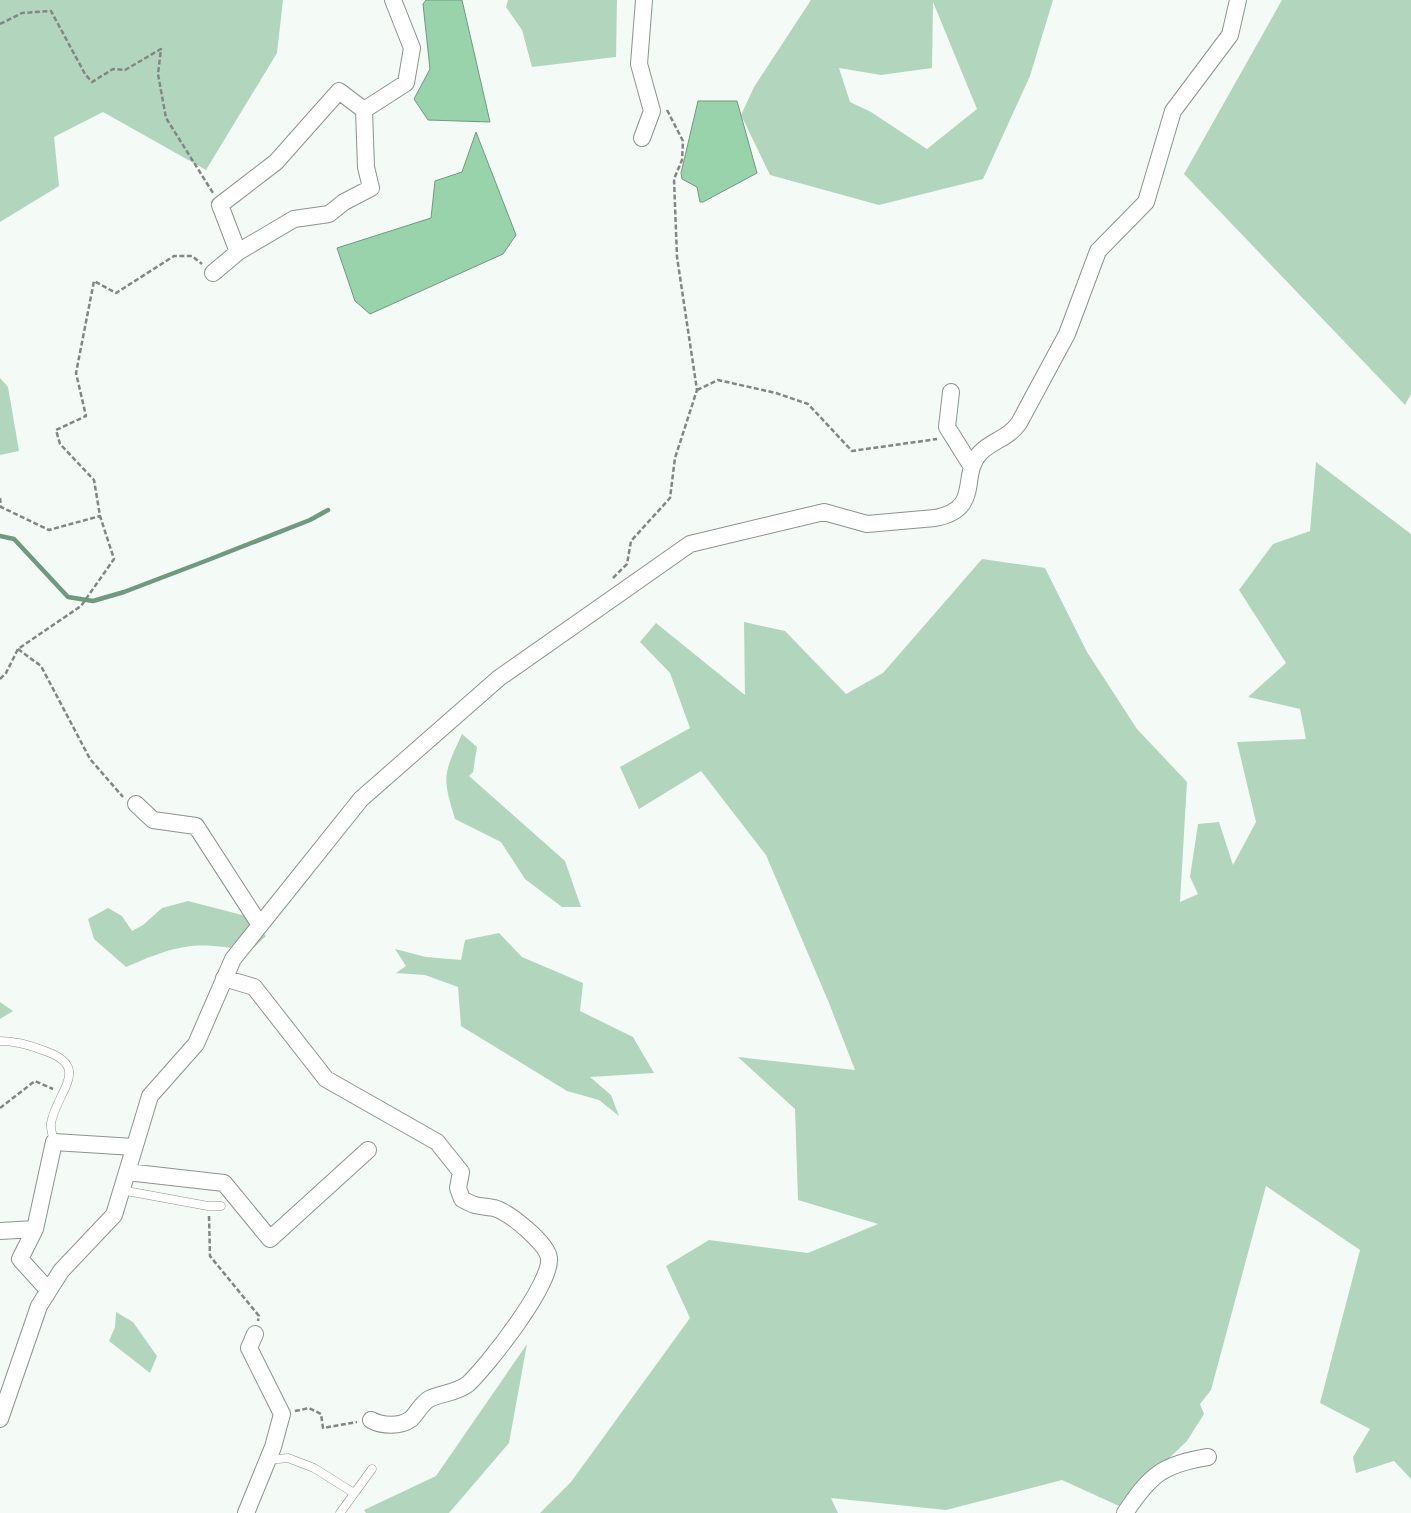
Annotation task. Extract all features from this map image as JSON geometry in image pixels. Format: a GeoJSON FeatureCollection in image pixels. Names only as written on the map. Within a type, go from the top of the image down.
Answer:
{"type":"FeatureCollection","features":[{"type":"Feature","properties":{"kind":"street"},"geometry":{"type":"LineString","coordinates":[[364,110],[406,84],[412,48],[393,0]]}},
{"type":"Feature","properties":{"kind":"street"},"geometry":{"type":"LineString","coordinates":[[642,138],[652,112],[639,64],[644,0]]}},
{"type":"Feature","properties":{"kind":"street"},"geometry":{"type":"LineString","coordinates":[[0,1419],[39,1306],[48,1290],[75,1256],[108,1224],[114,1215],[150,1096],[196,1044],[232,959],[362,799],[499,678],[690,544],[824,512],[867,524],[946,516],[958,508],[968,496],[972,467],[979,454],[994,442],[1012,433],[1019,423],[1067,334],[1098,250],[1146,202],[1173,111],[1230,35],[1238,0]]}},
{"type":"Feature","properties":{"kind":"street"},"geometry":{"type":"LineString","coordinates":[[238,252],[220,205],[276,162],[338,92],[364,110]]}},
{"type":"Feature","properties":{"kind":"street"},"geometry":{"type":"LineString","coordinates":[[213,273],[238,252],[294,219],[329,214],[344,202],[371,188],[366,167],[364,110]]}},
{"type":"Feature","properties":{"kind":"street"},"geometry":{"type":"LineString","coordinates":[[951,392],[947,427],[972,467]]}},
{"type":"Feature","properties":{"kind":"street"},"geometry":{"type":"LineString","coordinates":[[136,804],[153,820],[196,826],[260,925]]}},
{"type":"Feature","properties":{"kind":"street"},"geometry":{"type":"LineString","coordinates":[[224,978],[254,987],[326,1079],[437,1142],[461,1172],[458,1188],[462,1199],[477,1208],[495,1208],[509,1217],[541,1241],[549,1256],[549,1269],[519,1323],[467,1384],[428,1400],[410,1420],[390,1425],[371,1420]]}},
{"type":"Feature","properties":{"kind":"street"},"geometry":{"type":"LineString","coordinates":[[48,1290],[20,1259],[36,1229],[54,1142],[134,1148]]}},
{"type":"Feature","properties":{"kind":"street"},"geometry":{"type":"LineString","coordinates":[[127,1172],[224,1183],[270,1239],[368,1150]]}},
{"type":"Feature","properties":{"kind":"street"},"geometry":{"type":"LineString","coordinates":[[0,1231],[36,1229]]}},
{"type":"Feature","properties":{"kind":"street"},"geometry":{"type":"LineString","coordinates":[[246,1513],[274,1447],[282,1414],[249,1348],[256,1334]]}},
{"type":"Feature","properties":{"kind":"street"},"geometry":{"type":"LineString","coordinates":[[1125,1513],[1151,1478],[1180,1462],[1208,1457]]}},
{"type":"Feature","properties":{"kind":"lane"},"geometry":{"type":"LineString","coordinates":[[0,1041],[20,1042],[61,1056],[68,1063],[70,1074],[50,1124],[54,1142]]}},
{"type":"Feature","properties":{"kind":"lane"},"geometry":{"type":"LineString","coordinates":[[122,1190],[208,1206],[221,1206]]}},
{"type":"Feature","properties":{"kind":"lane"},"geometry":{"type":"LineString","coordinates":[[267,1460],[288,1458],[314,1468],[354,1493]]}},
{"type":"Feature","properties":{"kind":"lane"},"geometry":{"type":"LineString","coordinates":[[340,1513],[372,1469]]}},
{"type":"Feature","properties":{"kind":"path"},"geometry":{"type":"LineString","coordinates":[[0,24],[22,13],[51,11],[85,74],[92,82],[112,69],[125,70],[161,49],[158,74],[166,118],[220,205]]}},
{"type":"Feature","properties":{"kind":"path"},"geometry":{"type":"LineString","coordinates":[[611,580],[627,564],[631,541],[670,498],[675,458],[697,390],[677,257],[674,179],[682,160],[683,141],[663,102]]}},
{"type":"Feature","properties":{"kind":"path"},"geometry":{"type":"LineString","coordinates":[[0,679],[6,673],[18,649],[81,606],[114,559],[100,516],[94,480],[60,444],[56,430],[86,416],[76,373],[94,281],[116,293],[174,256],[192,256],[213,273]]}},
{"type":"Feature","properties":{"kind":"path"},"geometry":{"type":"LineString","coordinates":[[697,390],[718,380],[776,392],[808,404],[852,450],[954,437]]}},
{"type":"Feature","properties":{"kind":"path"},"geometry":{"type":"LineString","coordinates":[[0,498],[1,507],[49,530],[100,516]]}},
{"type":"Feature","properties":{"kind":"path"},"geometry":{"type":"LineString","coordinates":[[18,649],[41,666],[90,759],[124,798],[136,804]]}},
{"type":"Feature","properties":{"kind":"path"},"geometry":{"type":"LineString","coordinates":[[0,1108],[35,1081],[63,1093]]}},
{"type":"Feature","properties":{"kind":"path"},"geometry":{"type":"LineString","coordinates":[[208,1206],[210,1256],[259,1316],[256,1334]]}},
{"type":"Feature","properties":{"kind":"path"},"geometry":{"type":"LineString","coordinates":[[282,1414],[309,1408],[321,1414],[323,1428],[371,1420]]}},
{"type":"Feature","properties":{"kind":"shaded area"},"geometry":{"type":"Polygon","coordinates":[[[0,0],[283,0],[277,53],[206,170],[103,112],[54,137],[59,186],[0,222],[0,0]]]}},
{"type":"Feature","properties":{"kind":"shaded area"},"geometry":{"type":"Polygon","coordinates":[[[426,0],[462,0],[490,122],[428,120],[414,99],[430,69],[423,4],[426,0]]]}},
{"type":"Feature","properties":{"kind":"shaded area"},"geometry":{"type":"Polygon","coordinates":[[[508,0],[617,0],[616,57],[532,67],[522,30],[506,7],[508,0]]]}},
{"type":"Feature","properties":{"kind":"shaded area"},"geometry":{"type":"Polygon","coordinates":[[[811,0],[1053,0],[1030,76],[983,179],[879,205],[770,175],[741,115],[754,87],[811,0]],[[933,2],[932,68],[881,75],[839,68],[850,102],[871,112],[927,149],[977,109],[933,2]]]}},
{"type":"Feature","properties":{"kind":"shaded area"},"geometry":{"type":"Polygon","coordinates":[[[1282,0],[1411,0],[1411,394],[1405,405],[1184,174],[1282,0]]]}},
{"type":"Feature","properties":{"kind":"shaded area"},"geometry":{"type":"Polygon","coordinates":[[[698,101],[737,101],[757,173],[703,202],[700,202],[697,187],[682,179],[681,173],[698,101]]]}},
{"type":"Feature","properties":{"kind":"shaded area"},"geometry":{"type":"Polygon","coordinates":[[[476,132],[516,235],[503,254],[370,314],[355,301],[337,248],[431,218],[435,181],[462,172],[476,132]]]}},
{"type":"Feature","properties":{"kind":"shaded area"},"geometry":{"type":"Polygon","coordinates":[[[0,378],[8,387],[19,451],[0,455],[0,378]]]}},
{"type":"Feature","properties":{"kind":"shaded area"},"geometry":{"type":"Polygon","coordinates":[[[1316,462],[1411,534],[1411,1479],[1394,1461],[1356,1473],[1353,1457],[1370,1429],[1320,1403],[1360,1250],[1266,1186],[1211,1390],[1200,1404],[1204,1414],[1187,1441],[1119,1506],[1062,1480],[946,1510],[831,1498],[838,1513],[540,1513],[571,1482],[690,1318],[666,1266],[709,1240],[808,1253],[878,1224],[798,1200],[795,1109],[738,1057],[855,1070],[829,1003],[766,855],[701,771],[639,809],[620,767],[690,728],[670,673],[640,642],[656,623],[745,695],[744,622],[785,631],[846,694],[883,673],[982,559],[1045,568],[1087,652],[1137,729],[1187,782],[1180,902],[1198,894],[1190,877],[1198,824],[1219,822],[1233,865],[1256,822],[1237,742],[1306,739],[1300,709],[1248,697],[1286,663],[1239,590],[1273,544],[1310,531],[1316,462]]]}},
{"type":"Feature","properties":{"kind":"shaded area"},"geometry":{"type":"Polygon","coordinates":[[[462,734],[477,747],[473,772],[469,776],[565,861],[581,907],[562,907],[525,879],[501,842],[455,819],[446,784],[446,776],[462,734]]]}},
{"type":"Feature","properties":{"kind":"shaded area"},"geometry":{"type":"Polygon","coordinates":[[[188,901],[246,916],[266,936],[249,952],[200,945],[158,954],[126,967],[94,939],[88,919],[108,908],[122,916],[132,931],[143,925],[162,908],[188,901]]]}},
{"type":"Feature","properties":{"kind":"shaded area"},"geometry":{"type":"Polygon","coordinates":[[[499,933],[522,957],[583,983],[580,1011],[633,1037],[654,1073],[590,1077],[611,1095],[619,1116],[599,1100],[567,1091],[461,1026],[458,987],[425,975],[396,973],[406,966],[395,949],[426,957],[461,960],[465,940],[499,933]]]}},
{"type":"Feature","properties":{"kind":"shaded area"},"geometry":{"type":"Polygon","coordinates":[[[0,1002],[13,1011],[0,1019],[0,1002]]]}},
{"type":"Feature","properties":{"kind":"shaded area"},"geometry":{"type":"Polygon","coordinates":[[[116,1312],[133,1322],[157,1356],[150,1373],[109,1341],[115,1327],[116,1312]]]}},
{"type":"Feature","properties":{"kind":"shaded area"},"geometry":{"type":"Polygon","coordinates":[[[527,1344],[509,1443],[449,1513],[366,1513],[364,1510],[436,1476],[527,1344]]]}},
{"type":"Feature","properties":{"kind":"waterway"},"geometry":{"type":"LineString","coordinates":[[0,536],[14,539],[68,597],[93,601],[124,592],[208,560],[310,520],[328,510]]}}]}
